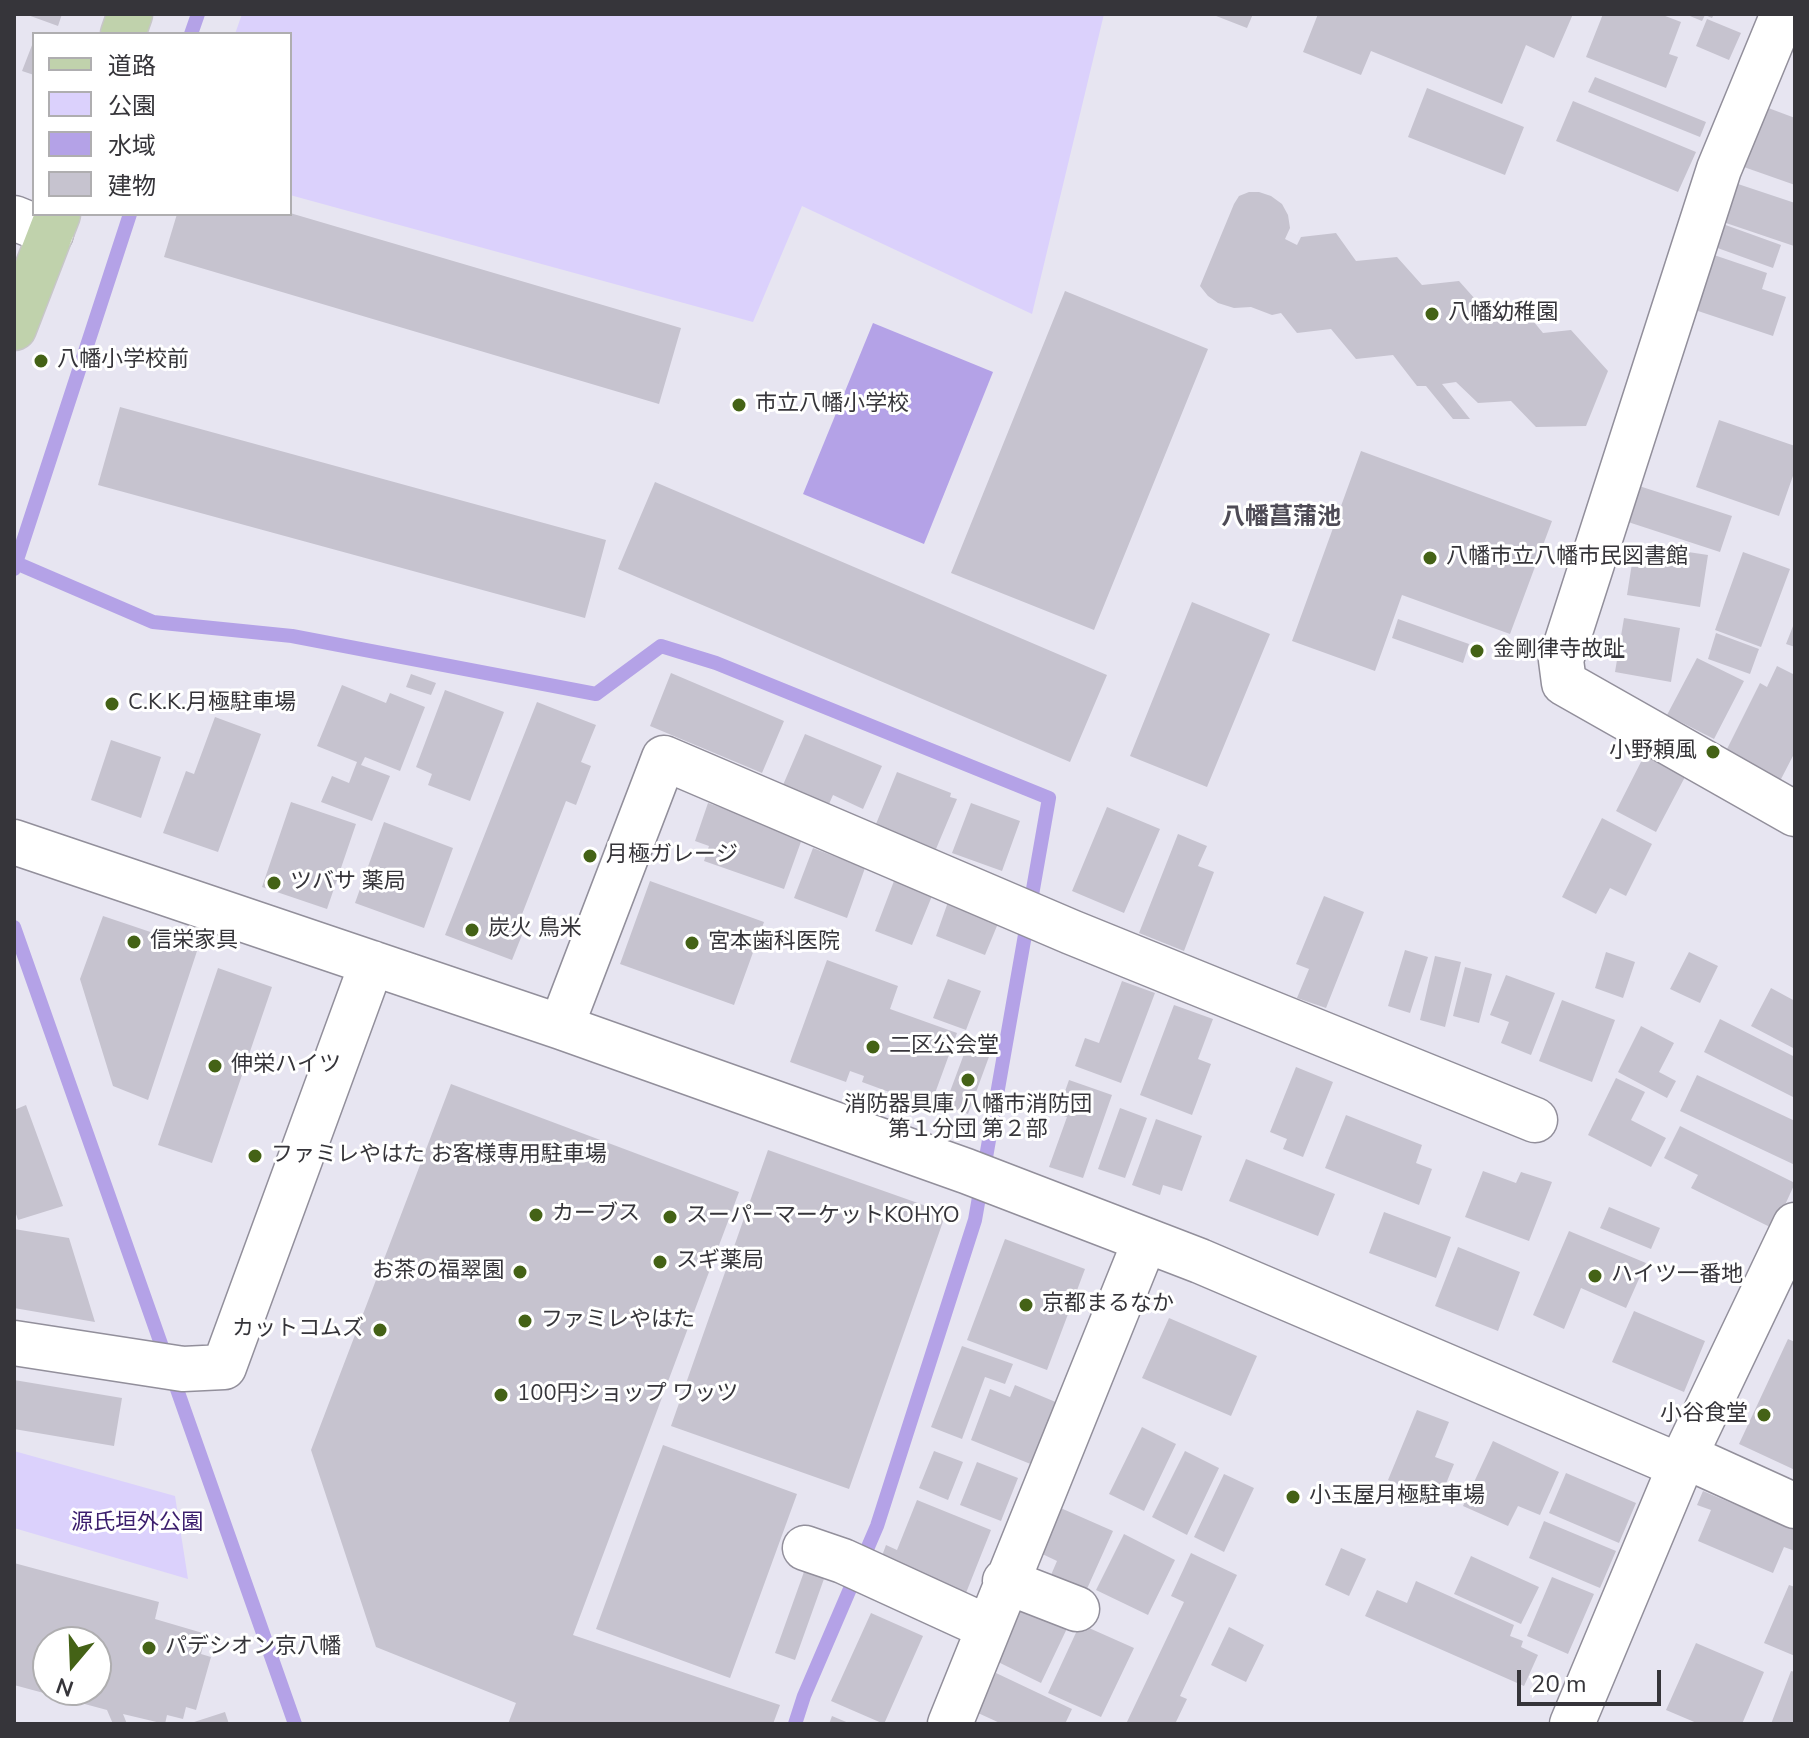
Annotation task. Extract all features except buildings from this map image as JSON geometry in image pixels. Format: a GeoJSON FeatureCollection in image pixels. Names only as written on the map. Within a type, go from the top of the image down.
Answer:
{"type":"FeatureCollection","features":[{"type":"Feature","properties":{"kind":"main road"},"geometry":{"type":"LineString","coordinates":[[14,328],[41,222]]}},
{"type":"Feature","properties":{"kind":"street"},"geometry":{"type":"LineString","coordinates":[[1783,14],[1719,169],[1561,660],[1564,683],[1795,814]]}},
{"type":"Feature","properties":{"kind":"street"},"geometry":{"type":"LineString","coordinates":[[561,1027],[664,758],[1028,913],[1535,1120]]}},
{"type":"Feature","properties":{"kind":"street"},"geometry":{"type":"LineString","coordinates":[[14,842],[561,1027],[980,1177],[1200,1261],[1795,1506]]}},
{"type":"Feature","properties":{"kind":"street"},"geometry":{"type":"LineString","coordinates":[[14,1343],[183,1369],[224,1367],[372,963]]}},
{"type":"Feature","properties":{"kind":"street"},"geometry":{"type":"LineString","coordinates":[[1572,1724],[1683,1461],[1795,1225]]}},
{"type":"Feature","properties":{"kind":"street"},"geometry":{"type":"LineString","coordinates":[[950,1724],[1005,1581],[1145,1241]]}},
{"type":"Feature","properties":{"kind":"street"},"geometry":{"type":"LineString","coordinates":[[840,1561],[987,1627]]}},
{"type":"Feature","properties":{"kind":"street"},"geometry":{"type":"LineString","coordinates":[[1005,1581],[1077,1609]]}},
{"type":"Feature","properties":{"kind":"green space"},"geometry":{"type":"Polygon","coordinates":[[[242,14],[1104,14],[1032,314],[802,206],[753,322],[292,196],[292,32],[236,32],[242,14]]]}},
{"type":"Feature","properties":{"kind":"green space","name":"源氏垣外公園"},"geometry":{"type":"Polygon","coordinates":[[[14,1451],[175,1496],[188,1579],[14,1528],[14,1451]]]}},
{"type":"Feature","properties":{"kind":"water"},"geometry":{"type":"Polygon","coordinates":[[[873,323],[993,372],[924,544],[803,494],[873,323]]]}},
{"type":"Feature","properties":{"kind":"waterway"},"geometry":{"type":"LineString","coordinates":[[192,32],[198,14]]}},
{"type":"Feature","properties":{"kind":"waterway"},"geometry":{"type":"LineString","coordinates":[[14,569],[129,216]]}},
{"type":"Feature","properties":{"kind":"waterway"},"geometry":{"type":"LineString","coordinates":[[16,563],[153,622],[292,636],[596,694],[661,646],[716,663],[1049,798],[975,1220],[877,1526],[795,1724]]}},
{"type":"Feature","properties":{"kind":"waterway"},"geometry":{"type":"LineString","coordinates":[[14,927],[295,1724]]}},
{"type":"Feature","properties":{"kind":"place","name":"八幡幼稚園"},"geometry":{"type":"Point","coordinates":[1432,314]}},
{"type":"Feature","properties":{"kind":"place","name":"八幡小学校前"},"geometry":{"type":"Point","coordinates":[41,361]}},
{"type":"Feature","properties":{"kind":"place","name":"市立八幡小学校"},"geometry":{"type":"Point","coordinates":[739,405]}},
{"type":"Feature","properties":{"kind":"place","name":"八幡市立八幡市民図書館"},"geometry":{"type":"Point","coordinates":[1430,558]}},
{"type":"Feature","properties":{"kind":"place","name":"金剛律寺故趾"},"geometry":{"type":"Point","coordinates":[1477,651]}},
{"type":"Feature","properties":{"kind":"place","name":"C.K.K.月極駐車場"},"geometry":{"type":"Point","coordinates":[112,704]}},
{"type":"Feature","properties":{"kind":"place","name":"小野頼風"},"geometry":{"type":"Point","coordinates":[1713,752]}},
{"type":"Feature","properties":{"kind":"place","name":"月極ガレージ"},"geometry":{"type":"Point","coordinates":[590,856]}},
{"type":"Feature","properties":{"kind":"place","name":"ツバサ 薬局"},"geometry":{"type":"Point","coordinates":[274,883]}},
{"type":"Feature","properties":{"kind":"place","name":"炭火 鳥米"},"geometry":{"type":"Point","coordinates":[472,930]}},
{"type":"Feature","properties":{"kind":"place","name":"信栄家具"},"geometry":{"type":"Point","coordinates":[134,942]}},
{"type":"Feature","properties":{"kind":"place","name":"宮本歯科医院"},"geometry":{"type":"Point","coordinates":[692,943]}},
{"type":"Feature","properties":{"kind":"place","name":"二区公会堂"},"geometry":{"type":"Point","coordinates":[873,1047]}},
{"type":"Feature","properties":{"kind":"place","name":"伸栄ハイツ"},"geometry":{"type":"Point","coordinates":[215,1066]}},
{"type":"Feature","properties":{"kind":"place","name":"消防器具庫 八幡市消防団 第１分団 第２部"},"geometry":{"type":"Point","coordinates":[968,1080]}},
{"type":"Feature","properties":{"kind":"place","name":"ファミレやはた お客様専用駐車場"},"geometry":{"type":"Point","coordinates":[255,1156]}},
{"type":"Feature","properties":{"kind":"place","name":"カーブス"},"geometry":{"type":"Point","coordinates":[536,1215]}},
{"type":"Feature","properties":{"kind":"place","name":"スーパーマーケットKOHYO"},"geometry":{"type":"Point","coordinates":[670,1217]}},
{"type":"Feature","properties":{"kind":"place","name":"スギ薬局"},"geometry":{"type":"Point","coordinates":[660,1262]}},
{"type":"Feature","properties":{"kind":"place","name":"お茶の福翠園"},"geometry":{"type":"Point","coordinates":[520,1272]}},
{"type":"Feature","properties":{"kind":"place","name":"ハイツ一番地"},"geometry":{"type":"Point","coordinates":[1595,1276]}},
{"type":"Feature","properties":{"kind":"place","name":"京都まるなか"},"geometry":{"type":"Point","coordinates":[1026,1305]}},
{"type":"Feature","properties":{"kind":"place","name":"ファミレやはた"},"geometry":{"type":"Point","coordinates":[525,1321]}},
{"type":"Feature","properties":{"kind":"place","name":"カットコムズ"},"geometry":{"type":"Point","coordinates":[380,1330]}},
{"type":"Feature","properties":{"kind":"place","name":"100円ショップ ワッツ"},"geometry":{"type":"Point","coordinates":[501,1395]}},
{"type":"Feature","properties":{"kind":"place","name":"小谷食堂"},"geometry":{"type":"Point","coordinates":[1764,1415]}},
{"type":"Feature","properties":{"kind":"place","name":"小玉屋月極駐車場"},"geometry":{"type":"Point","coordinates":[1293,1497]}},
{"type":"Feature","properties":{"kind":"place","name":"パデシオン京八幡"},"geometry":{"type":"Point","coordinates":[149,1648]}},
{"type":"Feature","properties":{"kind":"district","name":"八幡菖蒲池"},"geometry":{"type":"Point","coordinates":[1281,518]}}]}
